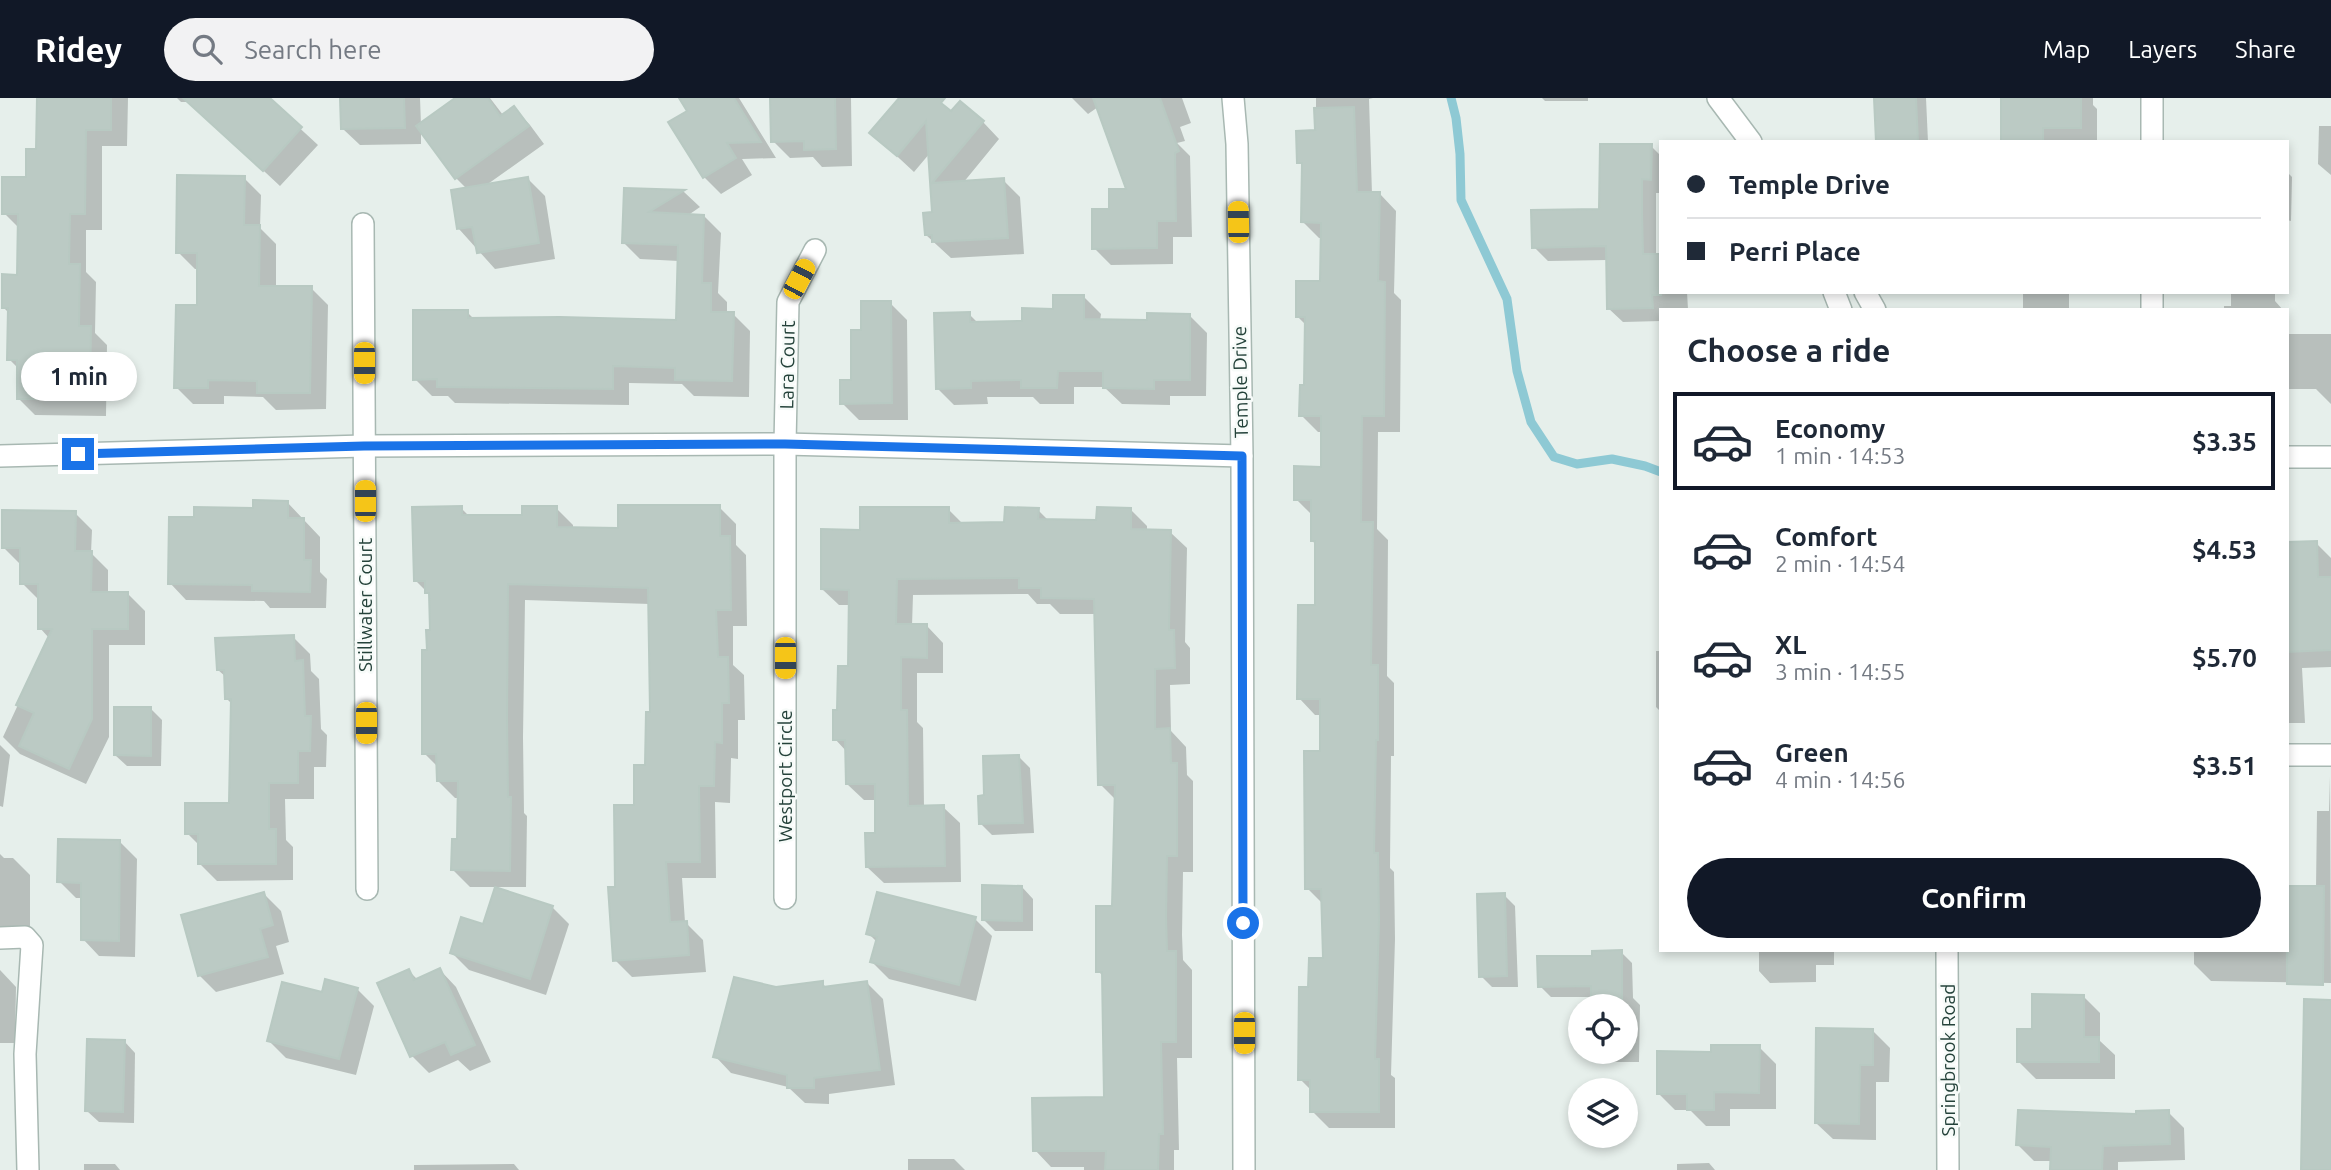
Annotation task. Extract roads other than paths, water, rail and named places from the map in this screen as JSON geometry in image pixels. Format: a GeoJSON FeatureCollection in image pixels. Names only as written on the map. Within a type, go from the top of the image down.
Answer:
{"type":"FeatureCollection","features":[{"type":"Feature","properties":{"kind":"street","name":"Temple Drive"},"geometry":{"type":"LineString","coordinates":[[1233,98],[1237,145],[1242,456],[1244,1170]]}},
{"type":"Feature","properties":{"kind":"street"},"geometry":{"type":"LineString","coordinates":[[1718,98],[1750,140]]}},
{"type":"Feature","properties":{"kind":"street"},"geometry":{"type":"LineString","coordinates":[[2152,98],[2152,140]]}},
{"type":"Feature","properties":{"kind":"street","name":"Stillwater Court"},"geometry":{"type":"LineString","coordinates":[[363,223],[367,889]]}},
{"type":"Feature","properties":{"kind":"street","name":"Lara Court"},"geometry":{"type":"LineString","coordinates":[[785,444],[788,302],[815,250]]}},
{"type":"Feature","properties":{"kind":"street"},"geometry":{"type":"LineString","coordinates":[[0,456],[364,446],[785,444],[1242,456]]}},
{"type":"Feature","properties":{"kind":"street","name":"Westport Circle"},"geometry":{"type":"LineString","coordinates":[[785,444],[785,898]]}},
{"type":"Feature","properties":{"kind":"street"},"geometry":{"type":"LineString","coordinates":[[2289,457],[2331,457]]}},
{"type":"Feature","properties":{"kind":"street"},"geometry":{"type":"LineString","coordinates":[[2289,755],[2331,755]]}},
{"type":"Feature","properties":{"kind":"street"},"geometry":{"type":"LineString","coordinates":[[0,938],[25,937],[32,945],[25,1054],[27,1170]]}},
{"type":"Feature","properties":{"kind":"street","name":"Springbrook Road"},"geometry":{"type":"LineString","coordinates":[[1947,952],[1948,1170]]}},
{"type":"Feature","properties":{"kind":"waterway"},"geometry":{"type":"LineString","coordinates":[[1451,98],[1460,154],[1461,200],[1507,299],[1517,371],[1531,422],[1554,457],[1577,464],[1612,459],[1659,471]]}}]}
